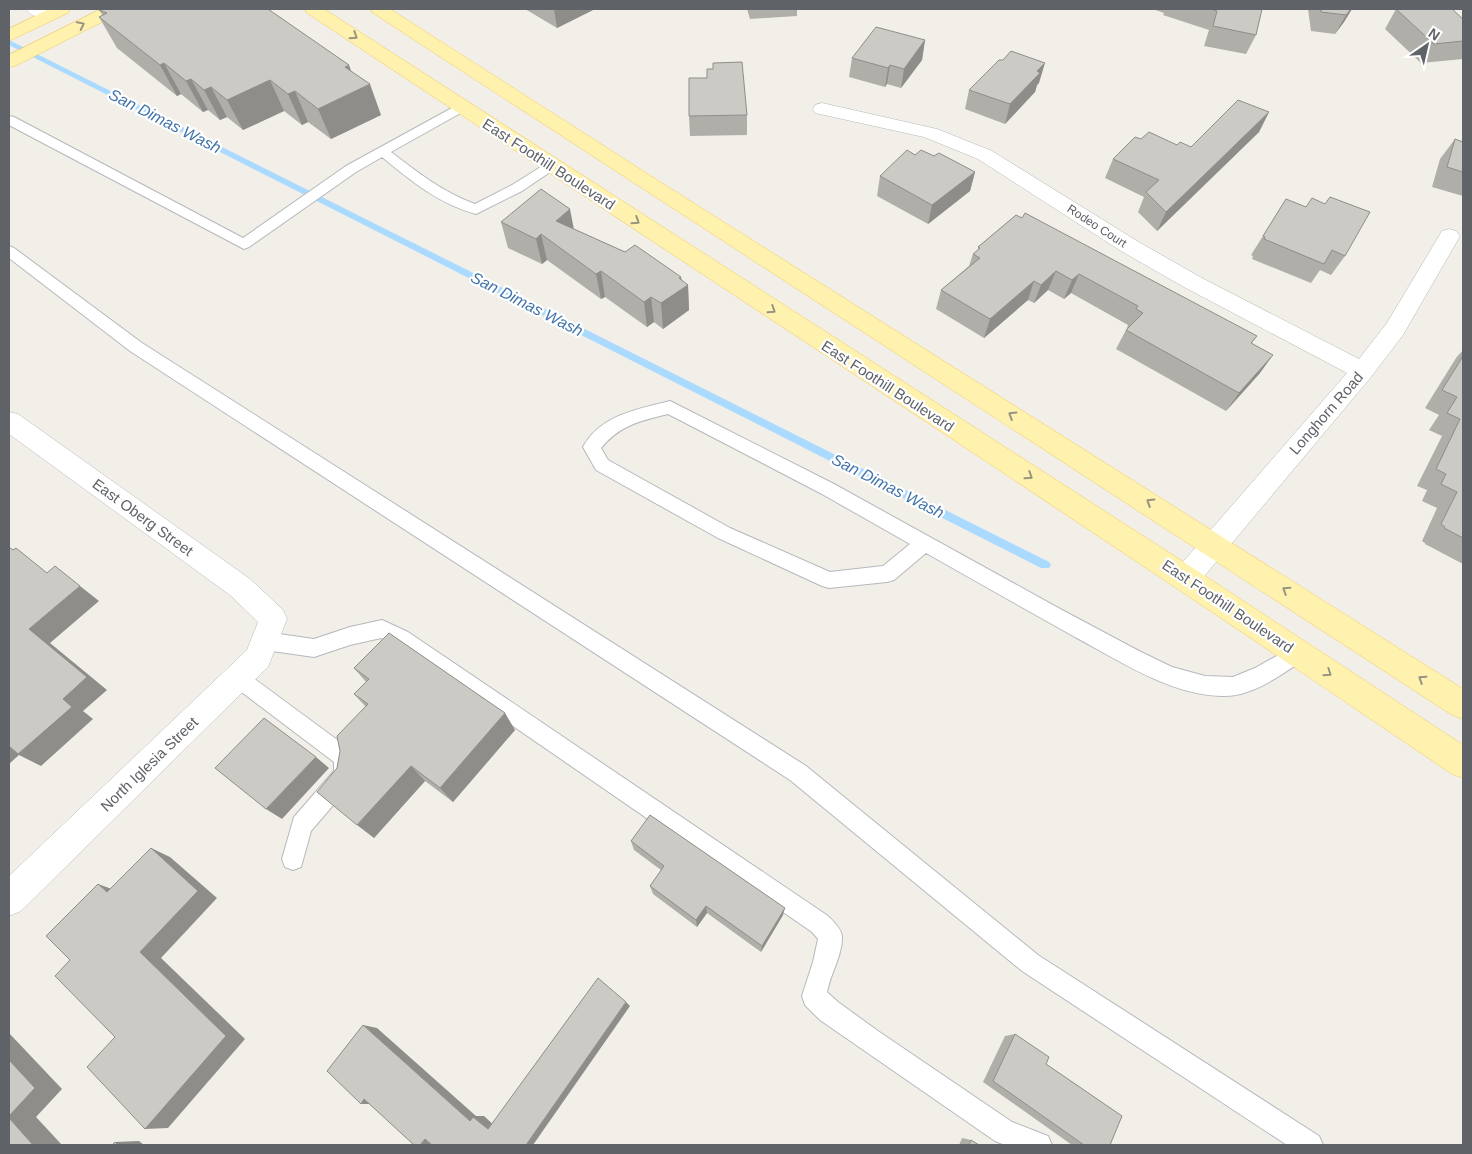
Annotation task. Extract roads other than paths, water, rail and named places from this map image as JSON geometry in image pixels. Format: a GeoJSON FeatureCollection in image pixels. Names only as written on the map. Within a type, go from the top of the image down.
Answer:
{"type":"FeatureCollection","features":[{"type":"Feature","properties":{"kind":"main road"},"geometry":{"type":"LineString","coordinates":[[11,61],[114,9]]}},
{"type":"Feature","properties":{"kind":"main road","name":"East Foothill Boulevard"},"geometry":{"type":"LineString","coordinates":[[313,9],[1186,578],[1463,763]]}},
{"type":"Feature","properties":{"kind":"main road"},"geometry":{"type":"LineString","coordinates":[[379,9],[804,284],[1214,543],[1463,705]]}},
{"type":"Feature","properties":{"kind":"main road"},"geometry":{"type":"LineString","coordinates":[[15,33],[48,11]]}},
{"type":"Feature","properties":{"kind":"street","name":"Rodeo Court"},"geometry":{"type":"LineString","coordinates":[[822,109],[930,134],[985,154],[1145,255],[1192,282],[1363,371]]}},
{"type":"Feature","properties":{"kind":"street","name":"Longhorn Road"},"geometry":{"type":"LineString","coordinates":[[1186,578],[1363,371],[1395,329],[1449,236]]}},
{"type":"Feature","properties":{"kind":"street","name":"East Oberg Street"},"geometry":{"type":"LineString","coordinates":[[9,422],[240,587],[269,630]]}},
{"type":"Feature","properties":{"kind":"street","name":"North Iglesia Street"},"geometry":{"type":"LineString","coordinates":[[9,900],[258,658],[269,630]]}},
{"type":"Feature","properties":{"kind":"lane"},"geometry":{"type":"LineString","coordinates":[[9,120],[244,244],[382,150],[461,107]]}},
{"type":"Feature","properties":{"kind":"lane"},"geometry":{"type":"LineString","coordinates":[[382,150],[424,184],[446,198],[476,209],[517,188],[552,166]]}},
{"type":"Feature","properties":{"kind":"lane"},"geometry":{"type":"LineString","coordinates":[[9,251],[136,347],[798,773],[1030,963],[1310,1145]]}},
{"type":"Feature","properties":{"kind":"lane"},"geometry":{"type":"LineString","coordinates":[[924,543],[887,574],[829,580],[724,533],[602,465],[592,447],[607,429],[636,416],[670,407],[878,516],[990,581],[1144,664],[1186,680],[1224,687],[1255,679],[1298,653]]}},
{"type":"Feature","properties":{"kind":"lane"},"geometry":{"type":"LineString","coordinates":[[269,630],[314,648],[350,636],[382,629],[401,638],[820,924],[830,936],[814,996],[829,1011],[869,1040],[1004,1132],[1039,1145]]}},
{"type":"Feature","properties":{"kind":"lane"},"geometry":{"type":"LineString","coordinates":[[238,678],[344,757],[346,775],[302,825],[293,859]]}},
{"type":"Feature","properties":{"kind":"waterway","name":"San Dimas Wash"},"geometry":{"type":"LineString","coordinates":[[9,42],[1045,565]]}}]}
